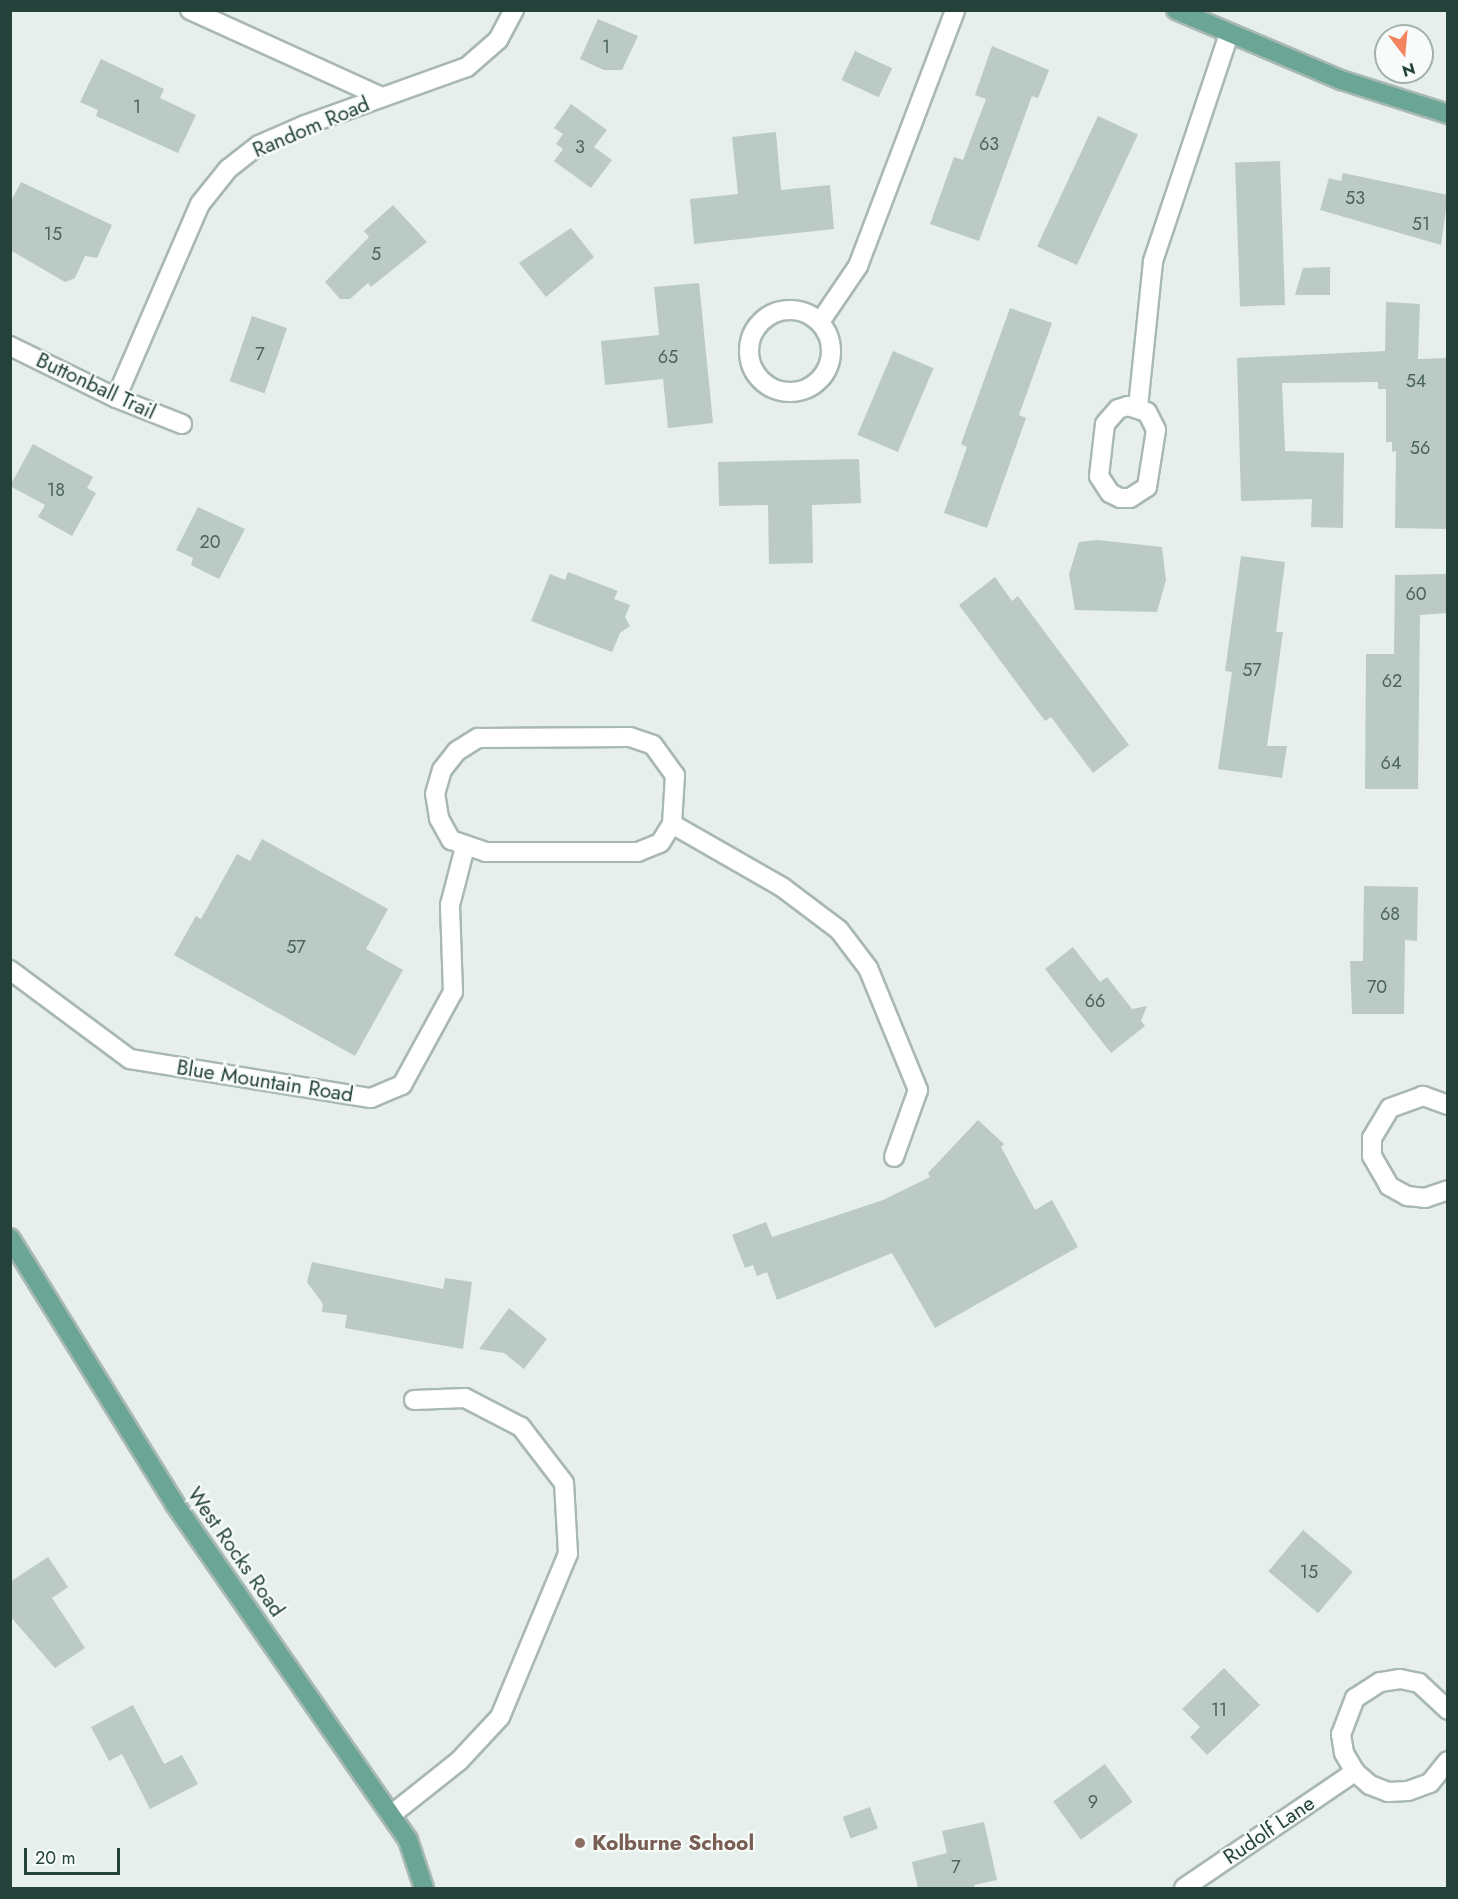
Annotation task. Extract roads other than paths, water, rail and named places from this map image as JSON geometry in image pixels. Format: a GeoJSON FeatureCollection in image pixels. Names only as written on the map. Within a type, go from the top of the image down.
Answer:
{"type":"FeatureCollection","features":[{"type":"Feature","properties":{"kind":"main road"},"geometry":{"type":"LineString","coordinates":[[1176,10],[1341,80],[1448,114]]}},
{"type":"Feature","properties":{"kind":"main road","name":"West Rocks Road"},"geometry":{"type":"LineString","coordinates":[[10,1238],[174,1503],[408,1840],[424,1888]]}},
{"type":"Feature","properties":{"kind":"street"},"geometry":{"type":"LineString","coordinates":[[190,10],[382,97]]}},
{"type":"Feature","properties":{"kind":"street","name":"Random Road"},"geometry":{"type":"LineString","coordinates":[[116,398],[200,204],[228,169],[259,145],[382,97],[467,68],[498,40],[514,10]]}},
{"type":"Feature","properties":{"kind":"street"},"geometry":{"type":"LineString","coordinates":[[820,322],[858,266],[955,10]]}},
{"type":"Feature","properties":{"kind":"street"},"geometry":{"type":"LineString","coordinates":[[1138,407],[1153,261],[1229,34]]}},
{"type":"Feature","properties":{"kind":"street"},"geometry":{"type":"LineString","coordinates":[[790,310],[820,322],[832,351],[829,367],[820,380],[790,393],[775,390],[761,381],[748,352],[760,322],[790,310]]}},
{"type":"Feature","properties":{"kind":"street","name":"Buttonball Trail"},"geometry":{"type":"LineString","coordinates":[[10,346],[116,398],[182,424]]}},
{"type":"Feature","properties":{"kind":"street"},"geometry":{"type":"LineString","coordinates":[[1138,407],[1147,412],[1156,430],[1151,478],[1140,494],[1120,498],[1110,493],[1100,476],[1105,424],[1118,409],[1138,407]]}},
{"type":"Feature","properties":{"kind":"street"},"geometry":{"type":"LineString","coordinates":[[630,737],[653,744],[675,775],[672,824],[660,843],[638,852],[486,852],[465,847],[451,840],[439,818],[435,794],[442,770],[457,751],[478,738],[630,737]]}},
{"type":"Feature","properties":{"kind":"street"},"geometry":{"type":"LineString","coordinates":[[672,824],[782,888],[839,930],[868,968],[918,1090],[894,1157]]}},
{"type":"Feature","properties":{"kind":"street","name":"Blue Mountain Road"},"geometry":{"type":"LineString","coordinates":[[10,970],[130,1059],[371,1098],[402,1085],[453,992],[450,905],[465,847]]}},
{"type":"Feature","properties":{"kind":"street"},"geometry":{"type":"LineString","coordinates":[[1448,1105],[1423,1096],[1390,1107],[1375,1129],[1371,1156],[1389,1186],[1407,1196],[1425,1198],[1448,1190]]}},
{"type":"Feature","properties":{"kind":"street"},"geometry":{"type":"LineString","coordinates":[[391,1815],[459,1761],[500,1717],[538,1634],[568,1554],[564,1484],[545,1452],[521,1427],[465,1398],[414,1400]]}},
{"type":"Feature","properties":{"kind":"street"},"geometry":{"type":"LineString","coordinates":[[1448,1710],[1419,1683],[1400,1679],[1363,1691],[1345,1715],[1341,1734],[1344,1753],[1355,1772],[1370,1785],[1408,1791],[1430,1783],[1448,1761]]}},
{"type":"Feature","properties":{"kind":"street","name":"Rudolf Lane"},"geometry":{"type":"LineString","coordinates":[[1184,1888],[1355,1772]]}},
{"type":"Feature","properties":{"kind":"place","name":"Kolburne School"},"geometry":{"type":"Point","coordinates":[580,1843]}}]}
